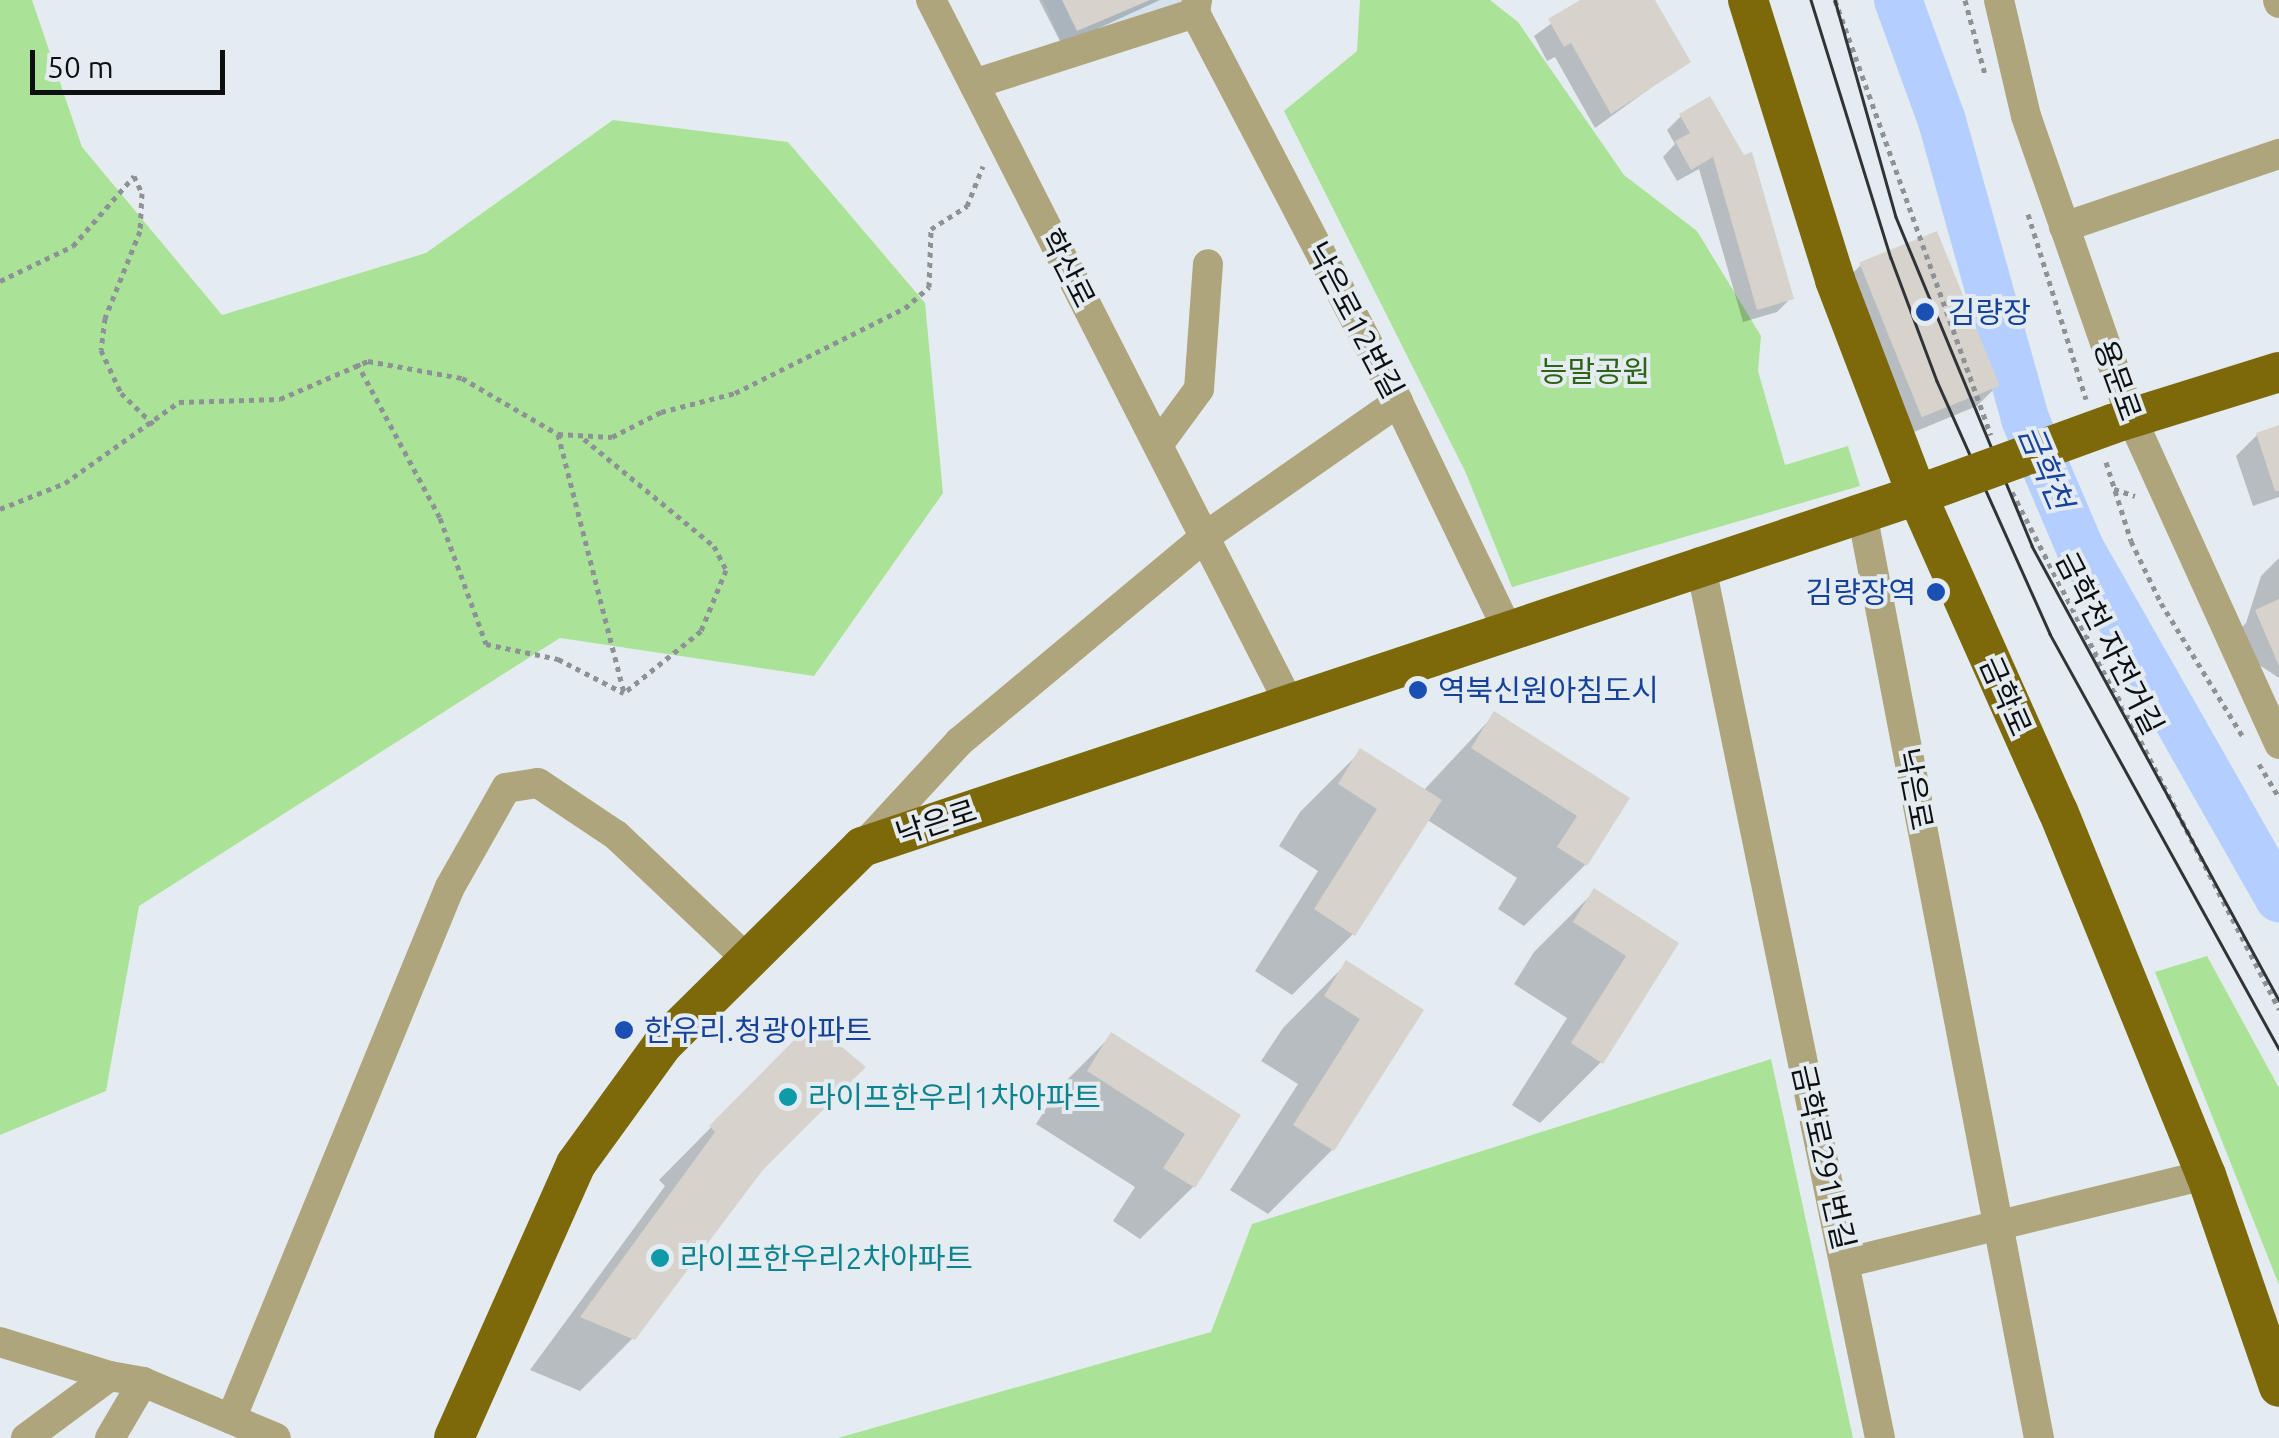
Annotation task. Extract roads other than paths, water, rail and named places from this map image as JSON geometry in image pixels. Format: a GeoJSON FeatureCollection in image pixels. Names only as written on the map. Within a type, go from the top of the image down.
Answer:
{"type":"FeatureCollection","features":[{"type":"Feature","properties":{"kind":"main road","name":"금학로"},"geometry":{"type":"LineString","coordinates":[[1748,0],[1835,280],[1917,494],[2058,812],[2206,1175],[2279,1387]]}},
{"type":"Feature","properties":{"kind":"main road","name":"낙은로"},"geometry":{"type":"LineString","coordinates":[[454,1438],[576,1164],[662,1045],[862,847],[1508,631],[1700,562],[1862,513],[2121,421],[2279,372]]}},
{"type":"Feature","properties":{"kind":"street","name":"학산로"},"geometry":{"type":"LineString","coordinates":[[931,0],[1290,705]]}},
{"type":"Feature","properties":{"kind":"street","name":"용문로"},"geometry":{"type":"LineString","coordinates":[[1999,0],[2026,116],[2064,227],[2121,421],[2279,744]]}},
{"type":"Feature","properties":{"kind":"street"},"geometry":{"type":"LineString","coordinates":[[974,84],[1196,7]]}},
{"type":"Feature","properties":{"kind":"street","name":"낙은로12번길"},"geometry":{"type":"LineString","coordinates":[[1196,7],[1398,402],[1508,631]]}},
{"type":"Feature","properties":{"kind":"street"},"geometry":{"type":"LineString","coordinates":[[2064,227],[2279,154]]}},
{"type":"Feature","properties":{"kind":"street"},"geometry":{"type":"LineString","coordinates":[[1158,445],[1199,389],[1208,264]]}},
{"type":"Feature","properties":{"kind":"street"},"geometry":{"type":"LineString","coordinates":[[862,847],[959,742],[1206,536],[1398,402]]}},
{"type":"Feature","properties":{"kind":"street","name":"낙은로"},"geometry":{"type":"LineString","coordinates":[[1862,513],[1999,1226]]}},
{"type":"Feature","properties":{"kind":"street","name":"금학로291번길"},"geometry":{"type":"LineString","coordinates":[[1700,562],[1844,1262],[2206,1175]]}},
{"type":"Feature","properties":{"kind":"street"},"geometry":{"type":"LineString","coordinates":[[231,1419],[450,888],[506,788],[538,782],[616,835],[748,960]]}},
{"type":"Feature","properties":{"kind":"street"},"geometry":{"type":"LineString","coordinates":[[1999,1226],[2039,1438]]}},
{"type":"Feature","properties":{"kind":"street"},"geometry":{"type":"LineString","coordinates":[[1844,1262],[1880,1438]]}},
{"type":"Feature","properties":{"kind":"street"},"geometry":{"type":"LineString","coordinates":[[0,1342],[110,1376],[143,1382],[276,1438]]}},
{"type":"Feature","properties":{"kind":"street"},"geometry":{"type":"LineString","coordinates":[[26,1438],[110,1376]]}},
{"type":"Feature","properties":{"kind":"street"},"geometry":{"type":"LineString","coordinates":[[110,1438],[143,1382]]}},
{"type":"Feature","properties":{"kind":"waterway","name":"금학천"},"geometry":{"type":"LineString","coordinates":[[1898,0],[1942,121],[2025,419],[2080,548],[2279,898]]}},
{"type":"Feature","properties":{"kind":"tram line"},"geometry":{"type":"LineString","coordinates":[[1811,0],[1891,258],[1937,381],[2050,634],[2279,1049]]}},
{"type":"Feature","properties":{"kind":"tram line"},"geometry":{"type":"LineString","coordinates":[[1835,0],[1896,217],[2032,546],[2279,1000]]}},
{"type":"Feature","properties":{"kind":"place","name":"김량장"},"geometry":{"type":"Point","coordinates":[1925,312]}},
{"type":"Feature","properties":{"kind":"place","name":"김량장역"},"geometry":{"type":"Point","coordinates":[1936,592]}},
{"type":"Feature","properties":{"kind":"place","name":"역북신원아침도시"},"geometry":{"type":"Point","coordinates":[1418,690]}},
{"type":"Feature","properties":{"kind":"place","name":"한우리.청광아파트"},"geometry":{"type":"Point","coordinates":[624,1030]}},
{"type":"Feature","properties":{"kind":"place","name":"라이프한우리1차아파트"},"geometry":{"type":"Point","coordinates":[788,1097]}},
{"type":"Feature","properties":{"kind":"place","name":"라이프한우리2차아파트"},"geometry":{"type":"Point","coordinates":[660,1258]}},
{"type":"Feature","properties":{"kind":"park label","name":"능말공원"},"geometry":{"type":"Point","coordinates":[1595,371]}}]}
